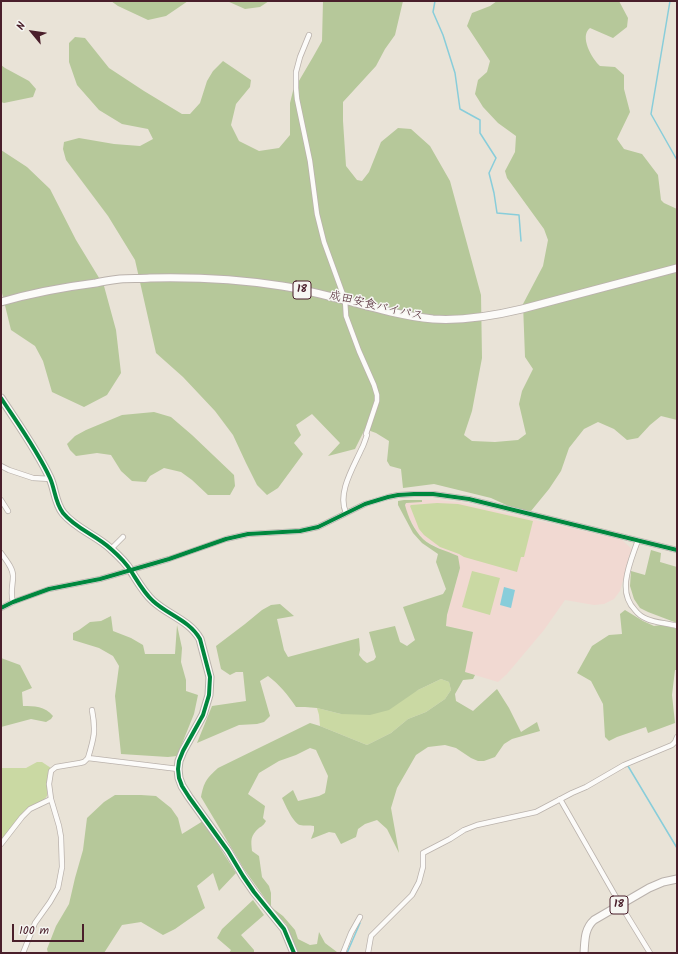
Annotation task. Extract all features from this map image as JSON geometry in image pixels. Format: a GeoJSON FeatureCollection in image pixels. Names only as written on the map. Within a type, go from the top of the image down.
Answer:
{"type":"FeatureCollection","features":[{"type":"Feature","properties":{"kind":"main road","name":"成田安食バイパス"},"geometry":{"type":"LineString","coordinates":[[1,302],[40,292],[96,282],[120,279],[193,278],[263,283],[308,291],[414,316],[435,319],[473,318],[496,315],[539,305],[677,268]]}},
{"type":"Feature","properties":{"kind":"main road"},"geometry":{"type":"LineString","coordinates":[[1,398],[33,447],[51,480],[61,511],[76,525],[111,548],[130,570],[144,591],[153,601],[191,627],[197,633],[202,644],[207,665],[210,682],[209,695],[198,724],[179,761],[179,778],[188,797],[228,851],[254,892],[284,929],[294,953]]}},
{"type":"Feature","properties":{"kind":"main road","name":"18"},"geometry":{"type":"LineString","coordinates":[[584,953],[586,932],[594,920],[656,885],[669,880],[677,879]]}},
{"type":"Feature","properties":{"kind":"street"},"geometry":{"type":"LineString","coordinates":[[309,35],[296,72],[296,88],[310,161],[318,214],[324,242],[345,300],[346,316],[377,395],[377,401],[366,434],[367,435],[346,483],[344,497],[344,509],[346,513]]}},
{"type":"Feature","properties":{"kind":"street"},"geometry":{"type":"LineString","coordinates":[[1,466],[33,478],[51,480]]}},
{"type":"Feature","properties":{"kind":"street"},"geometry":{"type":"LineString","coordinates":[[1,608],[49,589],[100,579],[169,559],[234,536],[311,529],[369,502],[388,497],[414,494],[433,494],[469,499],[677,550]]}},
{"type":"Feature","properties":{"kind":"street"},"geometry":{"type":"LineString","coordinates":[[1,500],[8,511]]}},
{"type":"Feature","properties":{"kind":"street"},"geometry":{"type":"LineString","coordinates":[[111,548],[123,537]]}},
{"type":"Feature","properties":{"kind":"street"},"geometry":{"type":"LineString","coordinates":[[638,540],[626,580],[625,591],[627,598],[633,609],[640,616],[677,626]]}},
{"type":"Feature","properties":{"kind":"street"},"geometry":{"type":"LineString","coordinates":[[1,553],[9,564],[13,573],[11,595],[13,602]]}},
{"type":"Feature","properties":{"kind":"street"},"geometry":{"type":"LineString","coordinates":[[88,758],[95,733],[95,722],[92,710]]}},
{"type":"Feature","properties":{"kind":"street"},"geometry":{"type":"LineString","coordinates":[[368,953],[371,936],[412,895],[419,882],[423,867],[423,853],[464,830],[477,825],[536,812],[586,787],[624,765],[672,745],[677,737]]}},
{"type":"Feature","properties":{"kind":"street"},"geometry":{"type":"LineString","coordinates":[[23,953],[35,923],[58,888],[62,867],[61,837],[51,799],[49,784],[51,771],[56,767],[80,763],[88,758],[178,769]]}},
{"type":"Feature","properties":{"kind":"street"},"geometry":{"type":"LineString","coordinates":[[1,844],[22,817],[30,810],[51,799]]}},
{"type":"Feature","properties":{"kind":"street"},"geometry":{"type":"LineString","coordinates":[[560,799],[650,953]]}},
{"type":"Feature","properties":{"kind":"street"},"geometry":{"type":"LineString","coordinates":[[344,953],[351,933],[360,917]]}},
{"type":"Feature","properties":{"kind":"shaded area"},"geometry":{"type":"Polygon","coordinates":[[[407,500],[439,500],[458,502],[622,540],[632,549],[620,591],[614,599],[604,604],[594,605],[565,600],[544,630],[507,674],[498,682],[465,672],[473,632],[446,626],[447,615],[460,568],[439,548],[424,540],[416,530],[406,512],[405,505],[407,500]]]}},
{"type":"Feature","properties":{"kind":"green space"},"geometry":{"type":"Polygon","coordinates":[[[111,1],[188,1],[166,16],[148,20],[118,6],[111,1]]]}},
{"type":"Feature","properties":{"kind":"green space"},"geometry":{"type":"Polygon","coordinates":[[[227,1],[269,1],[260,7],[245,9],[227,1]]]}},
{"type":"Feature","properties":{"kind":"green space"},"geometry":{"type":"Polygon","coordinates":[[[323,1],[403,1],[395,35],[385,49],[376,66],[343,102],[346,166],[357,180],[362,181],[369,172],[381,142],[398,128],[411,129],[430,146],[450,181],[481,295],[482,358],[472,411],[464,435],[472,441],[495,442],[518,440],[526,434],[519,404],[522,391],[533,369],[525,357],[523,304],[543,266],[548,240],[544,229],[507,178],[505,171],[515,152],[516,136],[498,123],[483,107],[475,94],[478,80],[487,72],[490,61],[467,26],[472,13],[490,6],[497,1],[619,1],[628,18],[627,27],[613,38],[590,28],[587,32],[586,42],[590,53],[600,66],[615,67],[624,75],[624,89],[630,112],[617,139],[624,149],[642,154],[658,175],[661,200],[677,209],[677,420],[661,416],[638,438],[627,440],[614,429],[598,422],[584,429],[569,448],[561,471],[531,511],[515,509],[491,498],[434,484],[403,488],[401,469],[390,466],[387,461],[389,441],[376,433],[365,429],[355,449],[328,456],[340,443],[312,414],[296,425],[301,435],[294,443],[303,454],[278,488],[267,495],[257,485],[233,435],[215,411],[183,377],[156,353],[135,260],[108,216],[66,160],[63,149],[64,142],[79,138],[114,144],[140,146],[153,139],[148,129],[122,124],[99,110],[77,85],[69,62],[69,43],[75,37],[85,38],[109,68],[182,114],[190,114],[200,103],[207,81],[213,71],[223,61],[251,80],[250,87],[236,104],[231,125],[239,141],[259,151],[279,148],[290,135],[290,103],[293,91],[322,41],[323,1]]]}},
{"type":"Feature","properties":{"kind":"green space"},"geometry":{"type":"Polygon","coordinates":[[[1,65],[29,81],[36,89],[33,97],[4,103],[1,102],[1,65]]]}},
{"type":"Feature","properties":{"kind":"green space"},"geometry":{"type":"Polygon","coordinates":[[[1,150],[27,167],[50,189],[76,240],[104,286],[116,330],[121,373],[107,395],[84,407],[52,392],[43,361],[35,346],[11,330],[1,289],[1,150]]]}},
{"type":"Feature","properties":{"kind":"green space"},"geometry":{"type":"Polygon","coordinates":[[[154,412],[171,417],[234,475],[235,486],[230,495],[208,495],[181,472],[164,468],[150,476],[146,482],[132,481],[121,471],[111,455],[97,453],[76,456],[67,444],[75,436],[86,430],[122,415],[154,412]]]}},
{"type":"Feature","properties":{"kind":"green space"},"geometry":{"type":"Polygon","coordinates":[[[422,500],[422,502],[406,503],[405,505],[414,527],[426,542],[458,556],[460,568],[447,615],[446,626],[473,632],[465,672],[475,675],[473,679],[463,680],[455,694],[456,701],[473,711],[497,689],[509,708],[521,732],[537,722],[540,731],[512,739],[504,744],[495,757],[484,761],[478,761],[456,748],[445,745],[428,747],[416,755],[397,788],[391,808],[399,853],[387,829],[377,820],[365,824],[358,829],[356,837],[341,844],[335,833],[329,832],[311,839],[314,826],[297,824],[282,798],[293,790],[298,801],[325,793],[328,776],[316,750],[310,748],[279,761],[259,773],[248,794],[265,806],[263,818],[266,821],[256,831],[251,841],[252,851],[259,856],[262,877],[269,886],[271,893],[271,907],[244,869],[201,797],[203,788],[208,778],[218,768],[310,723],[367,745],[391,733],[408,719],[426,712],[445,699],[451,690],[449,682],[441,679],[418,690],[389,710],[370,715],[341,714],[317,708],[296,707],[283,690],[268,676],[260,681],[270,716],[264,722],[239,725],[197,743],[212,706],[246,701],[243,672],[236,672],[230,675],[221,669],[216,646],[262,610],[271,605],[280,604],[294,616],[277,619],[284,650],[288,657],[359,638],[359,655],[367,663],[374,660],[376,657],[369,632],[395,626],[400,642],[407,646],[415,640],[403,607],[443,594],[446,589],[436,562],[438,554],[422,543],[413,533],[398,505],[398,501],[422,500]]]}},
{"type":"Feature","properties":{"kind":"green space"},"geometry":{"type":"Polygon","coordinates":[[[437,503],[458,504],[533,521],[524,557],[521,557],[517,572],[464,557],[440,547],[424,535],[419,529],[410,506],[437,503]]]}},
{"type":"Feature","properties":{"kind":"green space"},"geometry":{"type":"Polygon","coordinates":[[[651,550],[661,553],[660,562],[677,567],[677,623],[640,608],[634,599],[630,586],[631,571],[645,575],[651,550]]]}},
{"type":"Feature","properties":{"kind":"green space"},"geometry":{"type":"Polygon","coordinates":[[[472,571],[500,578],[490,615],[462,607],[472,571]]]}},
{"type":"Feature","properties":{"kind":"green space"},"geometry":{"type":"Polygon","coordinates":[[[625,610],[654,626],[661,625],[677,629],[677,670],[675,670],[672,695],[675,723],[648,733],[646,727],[609,741],[605,737],[603,704],[591,681],[577,673],[592,646],[609,635],[622,634],[620,614],[625,610]]]}},
{"type":"Feature","properties":{"kind":"green space"},"geometry":{"type":"Polygon","coordinates":[[[111,616],[113,631],[131,638],[143,645],[145,654],[175,654],[177,625],[182,648],[181,662],[186,680],[186,691],[198,695],[194,714],[177,756],[168,757],[121,754],[115,696],[119,666],[113,656],[99,648],[73,640],[73,633],[90,622],[101,621],[111,616]]]}},
{"type":"Feature","properties":{"kind":"green space"},"geometry":{"type":"Polygon","coordinates":[[[1,658],[20,665],[32,688],[22,692],[23,706],[43,708],[53,716],[51,719],[46,722],[31,719],[1,727],[1,658]]]}},
{"type":"Feature","properties":{"kind":"green space"},"geometry":{"type":"Polygon","coordinates":[[[441,679],[449,682],[451,690],[445,699],[426,712],[408,719],[391,733],[367,745],[320,726],[317,708],[341,714],[418,690],[441,679]]]}},
{"type":"Feature","properties":{"kind":"green space"},"geometry":{"type":"Polygon","coordinates":[[[37,762],[42,762],[51,768],[48,771],[47,796],[43,800],[25,810],[1,841],[1,768],[26,768],[37,762]]]}},
{"type":"Feature","properties":{"kind":"green space"},"geometry":{"type":"Polygon","coordinates":[[[115,795],[156,796],[171,808],[178,818],[182,834],[203,821],[236,873],[219,891],[213,873],[197,886],[205,908],[175,929],[163,935],[141,922],[122,925],[104,953],[48,953],[47,949],[56,926],[69,904],[83,850],[87,818],[104,802],[115,795]]]}},
{"type":"Feature","properties":{"kind":"green space"},"geometry":{"type":"Polygon","coordinates":[[[253,900],[264,915],[241,935],[254,950],[254,953],[229,953],[231,950],[217,938],[222,929],[253,900]]]}},
{"type":"Feature","properties":{"kind":"green space"},"geometry":{"type":"Polygon","coordinates":[[[271,907],[283,916],[295,930],[298,939],[310,945],[317,944],[319,932],[325,943],[337,952],[298,953],[286,924],[271,907]]]}},
{"type":"Feature","properties":{"kind":"water"},"geometry":{"type":"Polygon","coordinates":[[[504,587],[515,590],[511,608],[500,605],[504,587]]]}},
{"type":"Feature","properties":{"kind":"waterway"},"geometry":{"type":"LineString","coordinates":[[435,1],[433,12],[443,35],[455,73],[460,109],[480,120],[480,133],[496,158],[489,173],[497,213],[519,215],[521,241]]}},
{"type":"Feature","properties":{"kind":"waterway"},"geometry":{"type":"LineString","coordinates":[[670,1],[651,114],[677,160]]}},
{"type":"Feature","properties":{"kind":"waterway"},"geometry":{"type":"LineString","coordinates":[[628,766],[677,848]]}},
{"type":"Feature","properties":{"kind":"waterway"},"geometry":{"type":"LineString","coordinates":[[347,953],[360,923]]}},
{"type":"Feature","properties":{"kind":"waterway"},"geometry":{"type":"LineString","coordinates":[[570,953],[582,953]]}},
{"type":"Feature","properties":{"kind":"cycle path"},"geometry":{"type":"LineString","coordinates":[[1,398],[27,437],[45,468],[52,482],[58,505],[63,513],[68,519],[105,544],[114,552],[127,565],[150,598],[159,606],[184,622],[200,639],[210,677],[209,695],[203,715],[179,761],[179,778],[189,797],[228,851],[254,892],[284,929],[294,953]]}},
{"type":"Feature","properties":{"kind":"cycle path"},"geometry":{"type":"LineString","coordinates":[[1,608],[49,589],[100,579],[169,559],[226,539],[248,534],[300,531],[318,527],[365,504],[398,495],[433,494],[469,499],[677,550]]}}]}
